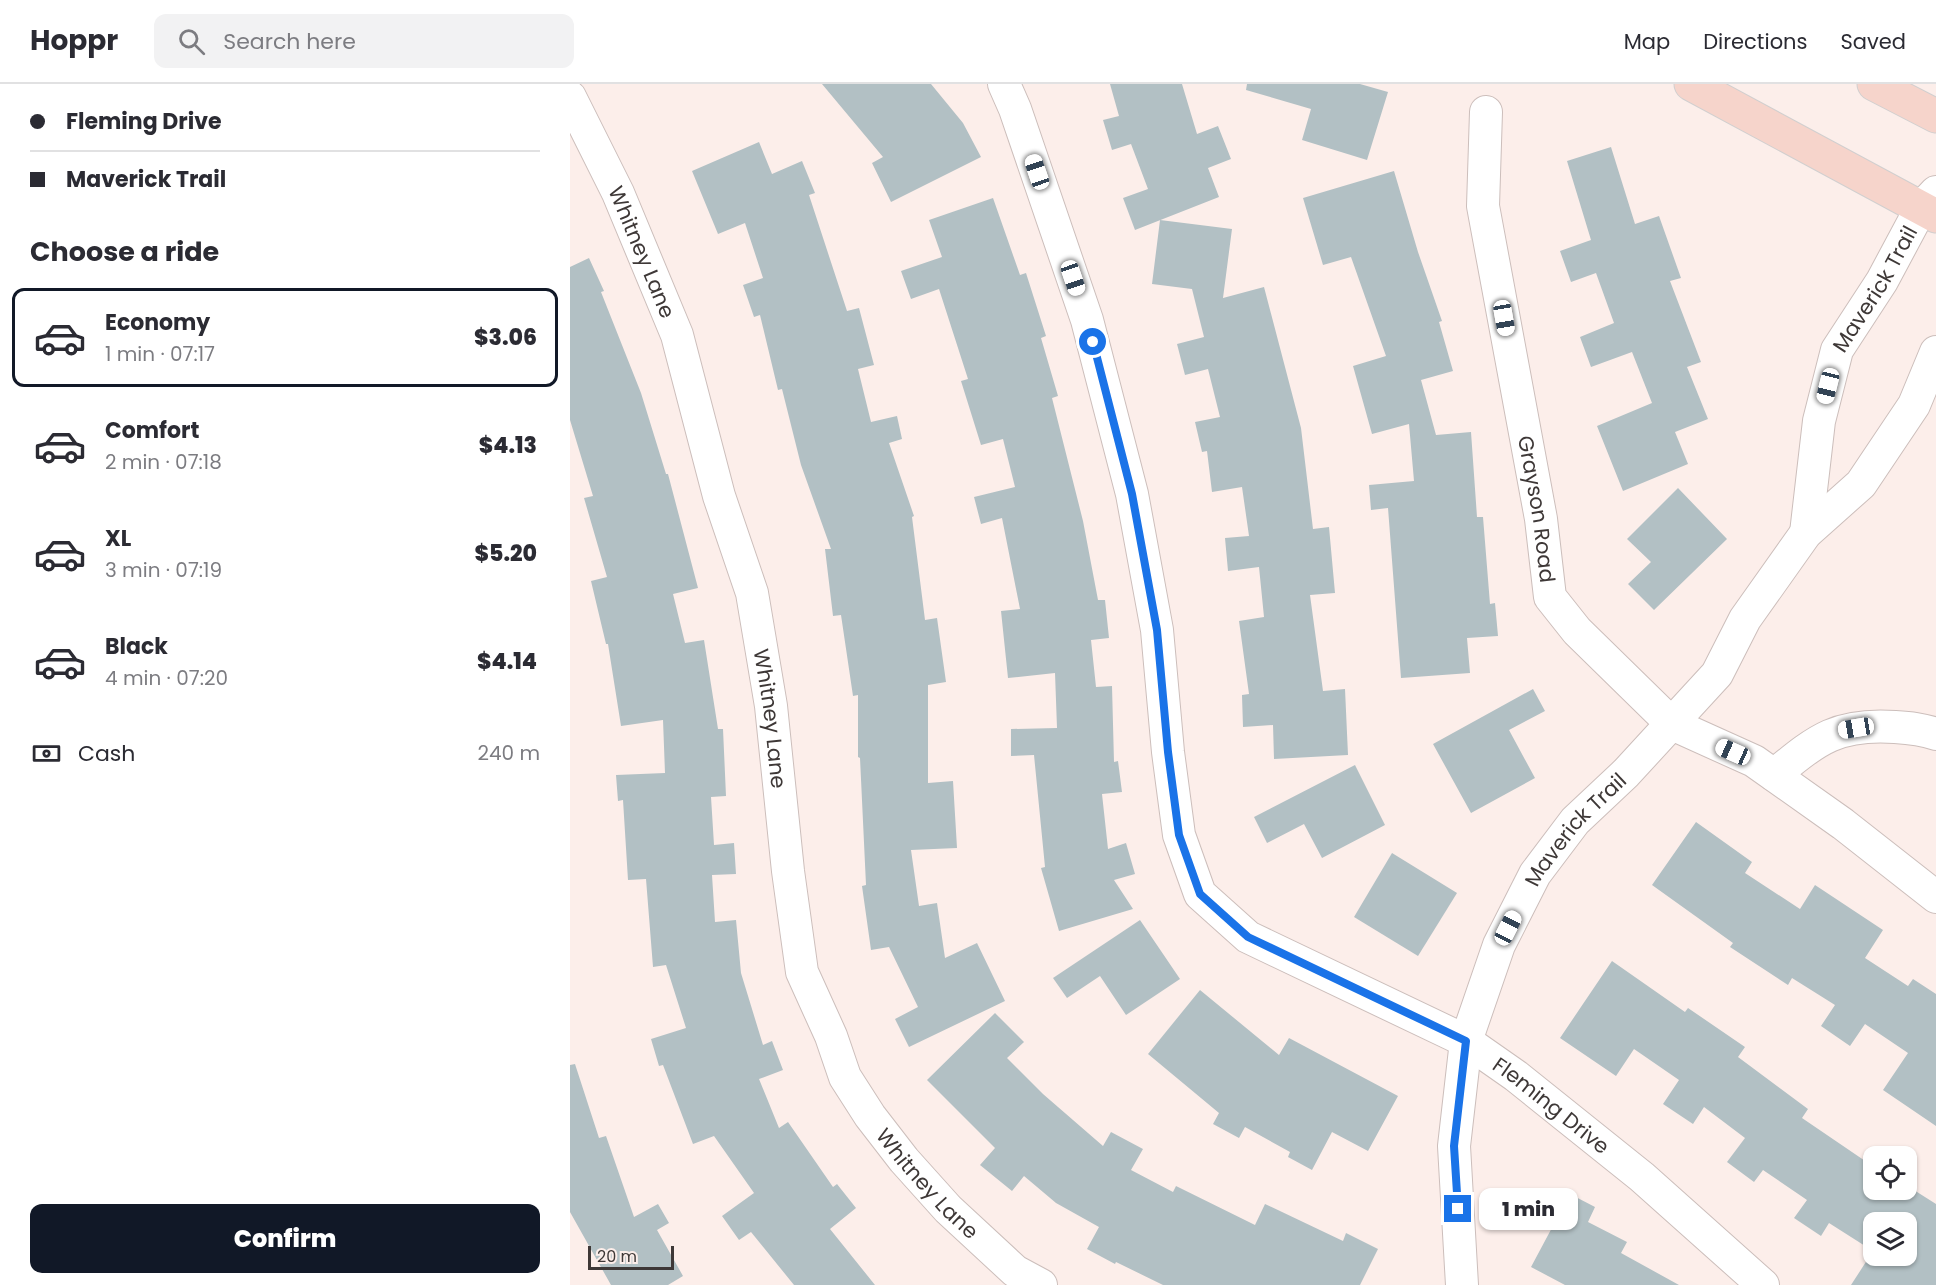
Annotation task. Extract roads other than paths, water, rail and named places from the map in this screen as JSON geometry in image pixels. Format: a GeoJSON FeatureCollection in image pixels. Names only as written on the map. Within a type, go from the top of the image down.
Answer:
{"type":"FeatureCollection","features":[{"type":"Feature","properties":{"kind":"main road"},"geometry":{"type":"LineString","coordinates":[[1691,84],[1931,206]]}},
{"type":"Feature","properties":{"kind":"main road"},"geometry":{"type":"LineString","coordinates":[[1874,84],[1936,116]]}},
{"type":"Feature","properties":{"kind":"street","name":"Fleming Drive"},"geometry":{"type":"LineString","coordinates":[[1004,84],[1015,109],[1087,320],[1132,494],[1157,630],[1168,752],[1179,835],[1200,894],[1248,937],[1466,1041],[1516,1076],[1642,1177],[1763,1285]]}},
{"type":"Feature","properties":{"kind":"street","name":"Whitney Lane"},"geometry":{"type":"LineString","coordinates":[[570,97],[618,193],[677,335],[719,496],[752,593],[771,706],[788,871],[802,972],[831,1036],[845,1077],[870,1116],[904,1160],[948,1209],[1015,1271],[1041,1285]]}},
{"type":"Feature","properties":{"kind":"street","name":"Grayson Road"},"geometry":{"type":"LineString","coordinates":[[1486,112],[1483,206],[1541,519],[1550,597],[1577,632],[1672,724],[1754,761],[1843,824],[1936,897]]}},
{"type":"Feature","properties":{"kind":"street","name":"Maverick Trail"},"geometry":{"type":"LineString","coordinates":[[1806,533],[1819,421],[1837,350],[1931,206]]}},
{"type":"Feature","properties":{"kind":"street","name":"Maverick Trail"},"geometry":{"type":"LineString","coordinates":[[1462,1285],[1454,1146],[1466,1041],[1499,945],[1535,874],[1575,821],[1626,773],[1717,674],[1745,619],[1806,533],[1861,484],[1914,405],[1936,352]]}},
{"type":"Feature","properties":{"kind":"street"},"geometry":{"type":"LineString","coordinates":[[1774,775],[1812,745],[1840,731],[1872,725],[1922,729],[1936,734]]}}]}
